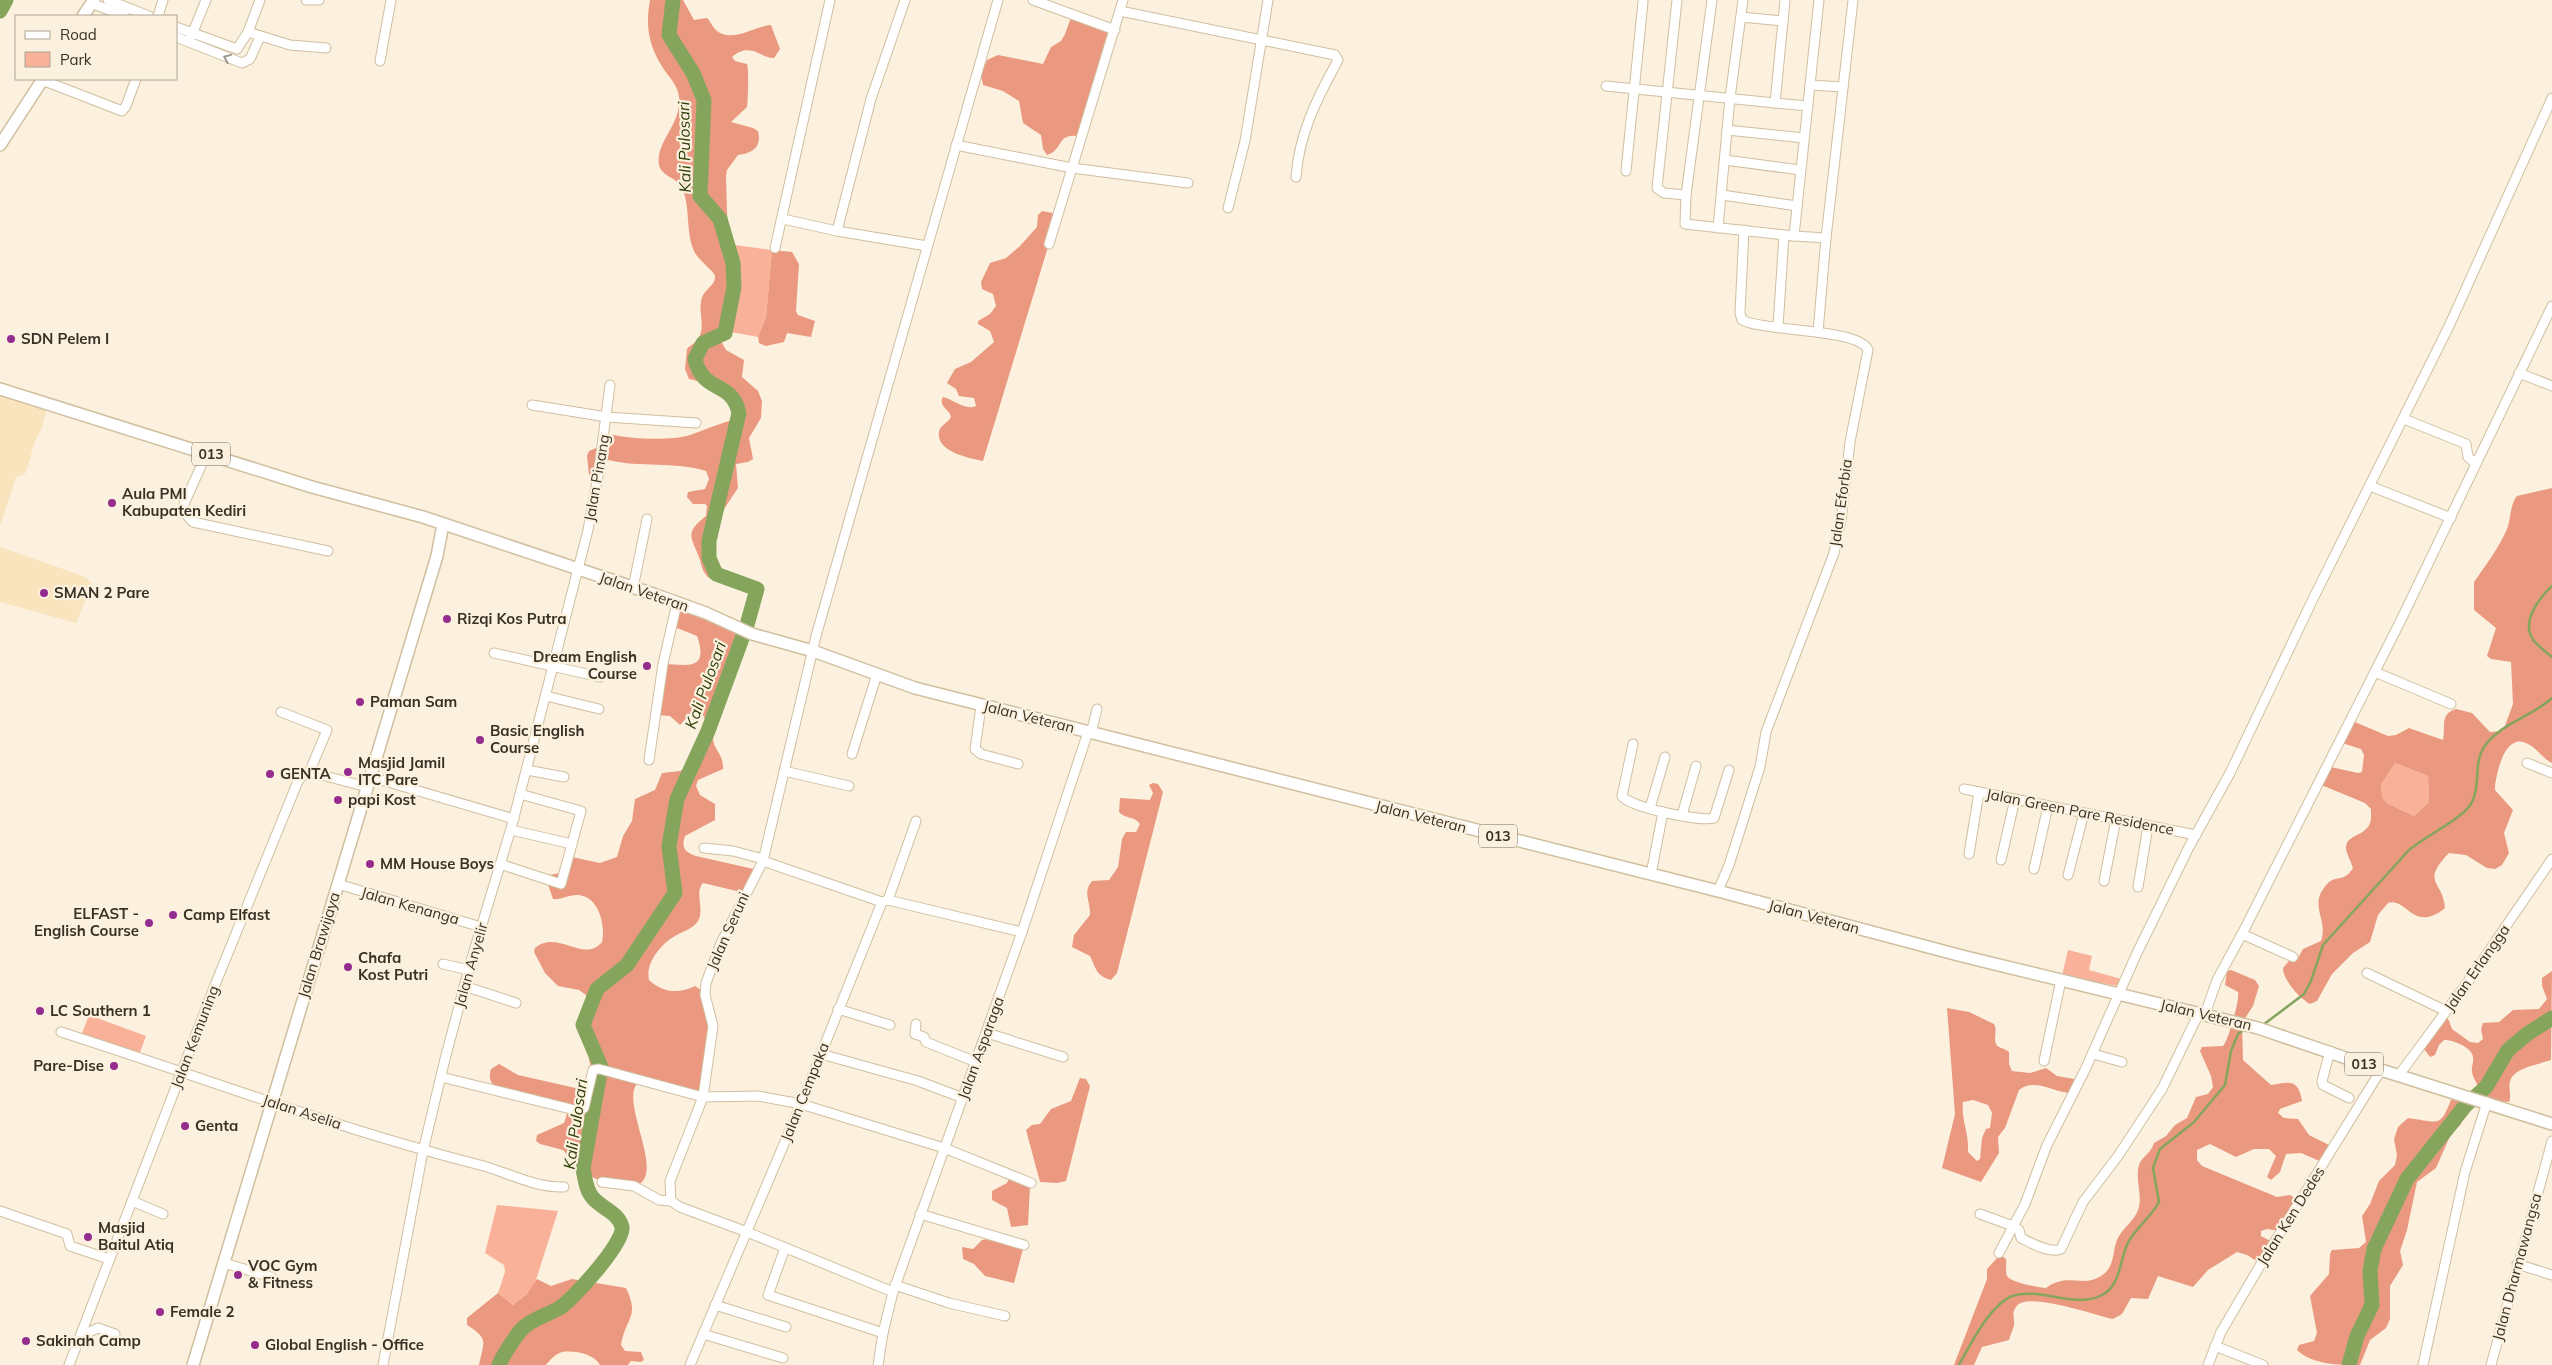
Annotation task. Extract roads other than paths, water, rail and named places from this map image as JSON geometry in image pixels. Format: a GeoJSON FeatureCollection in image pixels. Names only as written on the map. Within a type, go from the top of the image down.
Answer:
{"type":"FeatureCollection","features":[{"type":"Feature","properties":{"kind":"main road"},"geometry":{"type":"LineString","coordinates":[[84,15],[92,2]]}},
{"type":"Feature","properties":{"kind":"main road"},"geometry":{"type":"LineString","coordinates":[[0,145],[42,80]]}},
{"type":"Feature","properties":{"kind":"main road","name":"013"},"geometry":{"type":"LineString","coordinates":[[0,388],[312,487],[443,524]]}},
{"type":"Feature","properties":{"kind":"main road","name":"Jalan Veteran"},"geometry":{"type":"LineString","coordinates":[[443,524],[677,602],[752,634],[813,651],[915,688],[1718,891],[2061,980],[2253,1027],[2552,1124]]}},
{"type":"Feature","properties":{"kind":"main road","name":"Jalan Brawijaya"},"geometry":{"type":"LineString","coordinates":[[194,1365],[437,556],[443,524]]}},
{"type":"Feature","properties":{"kind":"street"},"geometry":{"type":"LineString","coordinates":[[108,0],[146,15]]}},
{"type":"Feature","properties":{"kind":"street"},"geometry":{"type":"LineString","coordinates":[[158,15],[163,0]]}},
{"type":"Feature","properties":{"kind":"street"},"geometry":{"type":"LineString","coordinates":[[191,38],[206,0]]}},
{"type":"Feature","properties":{"kind":"street"},"geometry":{"type":"LineString","coordinates":[[178,37],[191,38],[234,49],[240,46],[248,32],[260,0]]}},
{"type":"Feature","properties":{"kind":"street"},"geometry":{"type":"LineString","coordinates":[[306,0],[319,0]]}},
{"type":"Feature","properties":{"kind":"street"},"geometry":{"type":"LineString","coordinates":[[380,61],[391,0]]}},
{"type":"Feature","properties":{"kind":"street"},"geometry":{"type":"LineString","coordinates":[[775,248],[783,219],[830,0]]}},
{"type":"Feature","properties":{"kind":"street"},"geometry":{"type":"LineString","coordinates":[[837,231],[878,77],[905,0]]}},
{"type":"Feature","properties":{"kind":"street","name":"Jalan Seruni"},"geometry":{"type":"LineString","coordinates":[[671,1201],[670,1181],[702,1097],[713,1026],[705,996],[706,983],[721,943],[763,860],[813,651],[998,0]]}},
{"type":"Feature","properties":{"kind":"street"},"geometry":{"type":"LineString","coordinates":[[1033,0],[1115,30]]}},
{"type":"Feature","properties":{"kind":"street"},"geometry":{"type":"LineString","coordinates":[[1049,244],[1123,0]]}},
{"type":"Feature","properties":{"kind":"street"},"geometry":{"type":"LineString","coordinates":[[1228,208],[1245,141],[1268,0]]}},
{"type":"Feature","properties":{"kind":"street"},"geometry":{"type":"LineString","coordinates":[[1677,0],[1657,188],[1664,193],[1686,195]]}},
{"type":"Feature","properties":{"kind":"street"},"geometry":{"type":"LineString","coordinates":[[1712,0],[1686,195],[1685,224],[1826,238]]}},
{"type":"Feature","properties":{"kind":"street"},"geometry":{"type":"LineString","coordinates":[[1718,228],[1730,98],[1743,0]]}},
{"type":"Feature","properties":{"kind":"street"},"geometry":{"type":"LineString","coordinates":[[1775,102],[1785,0]]}},
{"type":"Feature","properties":{"kind":"street"},"geometry":{"type":"LineString","coordinates":[[1778,327],[1789,235],[1796,206],[1819,0]]}},
{"type":"Feature","properties":{"kind":"street"},"geometry":{"type":"LineString","coordinates":[[1818,332],[1826,238],[1853,0]]}},
{"type":"Feature","properties":{"kind":"street"},"geometry":{"type":"LineString","coordinates":[[92,2],[123,15]]}},
{"type":"Feature","properties":{"kind":"street"},"geometry":{"type":"LineString","coordinates":[[1626,171],[1643,2]]}},
{"type":"Feature","properties":{"kind":"street"},"geometry":{"type":"LineString","coordinates":[[1120,11],[1261,39],[1338,57],[1310,114],[1298,158],[1296,177]]}},
{"type":"Feature","properties":{"kind":"street"},"geometry":{"type":"LineString","coordinates":[[1741,17],[1783,21]]}},
{"type":"Feature","properties":{"kind":"street"},"geometry":{"type":"LineString","coordinates":[[178,28],[191,38],[242,63],[250,59],[260,37]]}},
{"type":"Feature","properties":{"kind":"street"},"geometry":{"type":"LineString","coordinates":[[248,32],[260,37],[306,48],[326,48]]}},
{"type":"Feature","properties":{"kind":"street"},"geometry":{"type":"LineString","coordinates":[[42,80],[122,111],[126,106],[136,80]]}},
{"type":"Feature","properties":{"kind":"street"},"geometry":{"type":"LineString","coordinates":[[1810,85],[1843,88]]}},
{"type":"Feature","properties":{"kind":"street"},"geometry":{"type":"LineString","coordinates":[[1606,86],[1808,106]]}},
{"type":"Feature","properties":{"kind":"street"},"geometry":{"type":"LineString","coordinates":[[1999,1253],[2033,1187],[2047,1145],[2093,1054],[2118,994],[2196,835],[2230,773],[2312,601],[2450,324],[2552,98]]}},
{"type":"Feature","properties":{"kind":"street"},"geometry":{"type":"LineString","coordinates":[[1727,130],[1804,138]]}},
{"type":"Feature","properties":{"kind":"street"},"geometry":{"type":"LineString","coordinates":[[956,145],[1072,168],[1188,183]]}},
{"type":"Feature","properties":{"kind":"street"},"geometry":{"type":"LineString","coordinates":[[1725,160],[1800,170]]}},
{"type":"Feature","properties":{"kind":"street"},"geometry":{"type":"LineString","coordinates":[[1722,196],[1796,206]]}},
{"type":"Feature","properties":{"kind":"street"},"geometry":{"type":"LineString","coordinates":[[783,219],[837,231],[927,246]]}},
{"type":"Feature","properties":{"kind":"street","name":"Jalan Eforbia"},"geometry":{"type":"LineString","coordinates":[[1718,891],[1760,767],[1766,732],[1834,553],[1840,528],[1850,442],[1868,350],[1863,343],[1818,332],[1745,322],[1740,317],[1744,230]]}},
{"type":"Feature","properties":{"kind":"street"},"geometry":{"type":"LineString","coordinates":[[1980,1214],[2013,1226],[2018,1230],[2021,1238],[2049,1250],[2061,1249],[2083,1202],[2118,1156],[2168,1079],[2202,1014],[2217,980],[2375,672],[2552,306]]}},
{"type":"Feature","properties":{"kind":"street"},"geometry":{"type":"LineString","coordinates":[[2519,373],[2552,386]]}},
{"type":"Feature","properties":{"kind":"street","name":"Jalan Pinang"},"geometry":{"type":"LineString","coordinates":[[579,569],[598,476],[610,385]]}},
{"type":"Feature","properties":{"kind":"street"},"geometry":{"type":"LineString","coordinates":[[532,405],[607,417],[696,423]]}},
{"type":"Feature","properties":{"kind":"street"},"geometry":{"type":"LineString","coordinates":[[2404,418],[2466,444],[2468,457],[2475,463]]}},
{"type":"Feature","properties":{"kind":"street"},"geometry":{"type":"LineString","coordinates":[[207,453],[184,504],[185,513],[192,522],[328,551]]}},
{"type":"Feature","properties":{"kind":"street"},"geometry":{"type":"LineString","coordinates":[[2370,486],[2451,518]]}},
{"type":"Feature","properties":{"kind":"street"},"geometry":{"type":"LineString","coordinates":[[633,588],[647,519]]}},
{"type":"Feature","properties":{"kind":"street","name":"Jalan Anyelir"},"geometry":{"type":"LineString","coordinates":[[383,1365],[424,1150],[441,1077],[464,986],[514,819],[579,569]]}},
{"type":"Feature","properties":{"kind":"street"},"geometry":{"type":"LineString","coordinates":[[649,760],[663,664],[677,602]]}},
{"type":"Feature","properties":{"kind":"street"},"geometry":{"type":"LineString","coordinates":[[494,652],[600,677]]}},
{"type":"Feature","properties":{"kind":"street"},"geometry":{"type":"LineString","coordinates":[[2375,672],[2451,704]]}},
{"type":"Feature","properties":{"kind":"street"},"geometry":{"type":"LineString","coordinates":[[852,754],[877,674]]}},
{"type":"Feature","properties":{"kind":"street"},"geometry":{"type":"LineString","coordinates":[[546,696],[599,709]]}},
{"type":"Feature","properties":{"kind":"street"},"geometry":{"type":"LineString","coordinates":[[981,706],[975,747],[977,752],[1018,764]]}},
{"type":"Feature","properties":{"kind":"street","name":"Jalan Asparaga"},"geometry":{"type":"LineString","coordinates":[[878,1365],[883,1333],[894,1289],[987,1033],[1097,709]]}},
{"type":"Feature","properties":{"kind":"street","name":"Jalan Kemuning"},"geometry":{"type":"LineString","coordinates":[[70,1365],[259,872],[298,781],[303,775],[309,773],[327,730],[281,712]]}},
{"type":"Feature","properties":{"kind":"street"},"geometry":{"type":"LineString","coordinates":[[1633,744],[1621,793],[1627,801],[1663,812],[1706,819],[1714,818],[1729,770]]}},
{"type":"Feature","properties":{"kind":"street"},"geometry":{"type":"LineString","coordinates":[[1650,808],[1664,757]]}},
{"type":"Feature","properties":{"kind":"street"},"geometry":{"type":"LineString","coordinates":[[2527,763],[2552,773]]}},
{"type":"Feature","properties":{"kind":"street"},"geometry":{"type":"LineString","coordinates":[[1682,815],[1696,766]]}},
{"type":"Feature","properties":{"kind":"street"},"geometry":{"type":"LineString","coordinates":[[527,770],[564,778]]}},
{"type":"Feature","properties":{"kind":"street"},"geometry":{"type":"LineString","coordinates":[[784,771],[849,786]]}},
{"type":"Feature","properties":{"kind":"street"},"geometry":{"type":"LineString","coordinates":[[309,773],[369,782],[514,819]]}},
{"type":"Feature","properties":{"kind":"street","name":"Jalan Green Pare Residence"},"geometry":{"type":"LineString","coordinates":[[1964,789],[2196,835]]}},
{"type":"Feature","properties":{"kind":"street"},"geometry":{"type":"LineString","coordinates":[[1968,854],[1978,792]]}},
{"type":"Feature","properties":{"kind":"street"},"geometry":{"type":"LineString","coordinates":[[500,864],[560,884],[572,844],[581,811],[520,794]]}},
{"type":"Feature","properties":{"kind":"street"},"geometry":{"type":"LineString","coordinates":[[2001,860],[2015,799]]}},
{"type":"Feature","properties":{"kind":"street"},"geometry":{"type":"LineString","coordinates":[[2034,869],[2048,806]]}},
{"type":"Feature","properties":{"kind":"street"},"geometry":{"type":"LineString","coordinates":[[1651,874],[1663,812]]}},
{"type":"Feature","properties":{"kind":"street"},"geometry":{"type":"LineString","coordinates":[[2068,875],[2084,813]]}},
{"type":"Feature","properties":{"kind":"street"},"geometry":{"type":"LineString","coordinates":[[2104,881],[2116,819]]}},
{"type":"Feature","properties":{"kind":"street","name":"Jalan Cempaka"},"geometry":{"type":"LineString","coordinates":[[690,1365],[801,1104],[916,821]]}},
{"type":"Feature","properties":{"kind":"street"},"geometry":{"type":"LineString","coordinates":[[2138,887],[2148,826]]}},
{"type":"Feature","properties":{"kind":"street"},"geometry":{"type":"LineString","coordinates":[[511,830],[572,844]]}},
{"type":"Feature","properties":{"kind":"street"},"geometry":{"type":"LineString","coordinates":[[704,848],[733,851],[885,901],[1022,932]]}},
{"type":"Feature","properties":{"kind":"street","name":"Jalan Erlangga"},"geometry":{"type":"LineString","coordinates":[[2399,1075],[2552,859]]}},
{"type":"Feature","properties":{"kind":"street","name":"Jalan Kenanga"},"geometry":{"type":"LineString","coordinates":[[338,884],[481,927]]}},
{"type":"Feature","properties":{"kind":"street"},"geometry":{"type":"LineString","coordinates":[[2242,934],[2293,958]]}},
{"type":"Feature","properties":{"kind":"street"},"geometry":{"type":"LineString","coordinates":[[443,964],[469,970]]}},
{"type":"Feature","properties":{"kind":"street"},"geometry":{"type":"LineString","coordinates":[[2367,973],[2446,1011]]}},
{"type":"Feature","properties":{"kind":"street"},"geometry":{"type":"LineString","coordinates":[[2044,1061],[2061,980]]}},
{"type":"Feature","properties":{"kind":"street"},"geometry":{"type":"LineString","coordinates":[[464,986],[516,1003]]}},
{"type":"Feature","properties":{"kind":"street"},"geometry":{"type":"LineString","coordinates":[[838,1010],[890,1026]]}},
{"type":"Feature","properties":{"kind":"street"},"geometry":{"type":"LineString","coordinates":[[916,1024],[915,1034],[924,1037],[926,1042],[976,1062]]}},
{"type":"Feature","properties":{"kind":"street","name":"Jalan Aselia"},"geometry":{"type":"LineString","coordinates":[[61,1032],[424,1150],[494,1168],[537,1184],[564,1187]]}},
{"type":"Feature","properties":{"kind":"street"},"geometry":{"type":"LineString","coordinates":[[987,1033],[1063,1057]]}},
{"type":"Feature","properties":{"kind":"street"},"geometry":{"type":"LineString","coordinates":[[2330,1051],[2323,1085],[2349,1098]]}},
{"type":"Feature","properties":{"kind":"street"},"geometry":{"type":"LineString","coordinates":[[821,1054],[918,1081],[963,1098]]}},
{"type":"Feature","properties":{"kind":"street"},"geometry":{"type":"LineString","coordinates":[[2093,1054],[2122,1062]]}},
{"type":"Feature","properties":{"kind":"street"},"geometry":{"type":"LineString","coordinates":[[441,1077],[579,1111],[584,1108],[593,1070],[601,1070],[702,1097],[758,1096],[801,1104],[944,1148],[1030,1183]]}},
{"type":"Feature","properties":{"kind":"street","name":"Jalan Ken Dedes"},"geometry":{"type":"LineString","coordinates":[[2208,1365],[2215,1346],[2270,1249],[2381,1070]]}},
{"type":"Feature","properties":{"kind":"street"},"geometry":{"type":"LineString","coordinates":[[2423,1365],[2465,1172],[2478,1099]]}},
{"type":"Feature","properties":{"kind":"street","name":"Jalan Dharmawangsa"},"geometry":{"type":"LineString","coordinates":[[2491,1365],[2552,1141]]}},
{"type":"Feature","properties":{"kind":"street"},"geometry":{"type":"LineString","coordinates":[[602,1182],[634,1186],[659,1200],[671,1201],[680,1207],[894,1289],[1006,1316]]}},
{"type":"Feature","properties":{"kind":"street"},"geometry":{"type":"LineString","coordinates":[[132,1201],[163,1214]]}},
{"type":"Feature","properties":{"kind":"street"},"geometry":{"type":"LineString","coordinates":[[0,1210],[67,1234],[70,1246],[110,1259]]}},
{"type":"Feature","properties":{"kind":"street"},"geometry":{"type":"LineString","coordinates":[[920,1214],[1024,1245]]}},
{"type":"Feature","properties":{"kind":"street"},"geometry":{"type":"LineString","coordinates":[[785,1248],[768,1295],[883,1333]]}},
{"type":"Feature","properties":{"kind":"street"},"geometry":{"type":"LineString","coordinates":[[224,1263],[270,1277]]}},
{"type":"Feature","properties":{"kind":"street"},"geometry":{"type":"LineString","coordinates":[[2517,1264],[2552,1275]]}},
{"type":"Feature","properties":{"kind":"street"},"geometry":{"type":"LineString","coordinates":[[715,1305],[786,1327]]}},
{"type":"Feature","properties":{"kind":"street"},"geometry":{"type":"LineString","coordinates":[[82,1332],[87,1333],[98,1328],[115,1334]]}},
{"type":"Feature","properties":{"kind":"street"},"geometry":{"type":"LineString","coordinates":[[703,1334],[783,1358]]}},
{"type":"Feature","properties":{"kind":"street"},"geometry":{"type":"LineString","coordinates":[[2215,1346],[2263,1365]]}},
{"type":"Feature","properties":{"kind":"waterway"},"geometry":{"type":"LineString","coordinates":[[0,11],[6,0]]}},
{"type":"Feature","properties":{"kind":"waterway","name":"Kali Pulosari"},"geometry":{"type":"LineString","coordinates":[[499,1365],[521,1330],[532,1321],[557,1310],[587,1282],[616,1245],[621,1234],[622,1227],[617,1218],[596,1202],[589,1192],[583,1169],[601,1067],[583,1025],[597,989],[627,965],[675,893],[669,846],[677,799],[708,731],[747,625],[757,589],[716,574],[709,558],[709,541],[739,413],[730,396],[704,378],[695,359],[703,343],[725,333],[734,287],[733,263],[720,219],[700,196],[704,100],[693,73],[669,35],[673,0]]}},
{"type":"Feature","properties":{"kind":"waterway"},"geometry":{"type":"LineString","coordinates":[[2552,586],[2536,604],[2529,627],[2534,641],[2552,657]]}},
{"type":"Feature","properties":{"kind":"waterway"},"geometry":{"type":"LineString","coordinates":[[2263,1025],[2304,994],[2311,981],[2323,945],[2408,851],[2453,821],[2468,808],[2475,795],[2479,760],[2484,747],[2490,739],[2552,698]]}},
{"type":"Feature","properties":{"kind":"waterway"},"geometry":{"type":"LineString","coordinates":[[2349,1365],[2357,1336],[2372,1305],[2370,1271],[2374,1249],[2407,1179],[2465,1106],[2486,1087],[2508,1050],[2527,1034],[2552,1018]]}},
{"type":"Feature","properties":{"kind":"waterway"},"geometry":{"type":"LineString","coordinates":[[1959,1365],[1988,1317],[1996,1308],[2012,1296],[2030,1294],[2082,1300],[2092,1299],[2108,1291],[2117,1278],[2129,1241],[2159,1202],[2153,1168],[2160,1149],[2194,1122],[2225,1085],[2231,1051],[2238,1034],[2245,1029]]}},
{"type":"Feature","properties":{"kind":"place","name":"SDN Pelem I"},"geometry":{"type":"Point","coordinates":[11,339]}},
{"type":"Feature","properties":{"kind":"place","name":"Aula PMI Kabupaten Kediri"},"geometry":{"type":"Point","coordinates":[112,503]}},
{"type":"Feature","properties":{"kind":"place","name":"SMAN 2 Pare"},"geometry":{"type":"Point","coordinates":[44,593]}},
{"type":"Feature","properties":{"kind":"place","name":"Rizqi Kos Putra"},"geometry":{"type":"Point","coordinates":[447,619]}},
{"type":"Feature","properties":{"kind":"place","name":"Dream English Course"},"geometry":{"type":"Point","coordinates":[647,666]}},
{"type":"Feature","properties":{"kind":"place","name":"Paman Sam"},"geometry":{"type":"Point","coordinates":[360,702]}},
{"type":"Feature","properties":{"kind":"place","name":"Basic English Course"},"geometry":{"type":"Point","coordinates":[480,740]}},
{"type":"Feature","properties":{"kind":"place","name":"Masjid Jamil ITC Pare"},"geometry":{"type":"Point","coordinates":[348,772]}},
{"type":"Feature","properties":{"kind":"place","name":"GENTA"},"geometry":{"type":"Point","coordinates":[270,774]}},
{"type":"Feature","properties":{"kind":"place","name":"papi Kost"},"geometry":{"type":"Point","coordinates":[338,800]}},
{"type":"Feature","properties":{"kind":"place","name":"MM House Boys"},"geometry":{"type":"Point","coordinates":[370,864]}},
{"type":"Feature","properties":{"kind":"place","name":"Camp Elfast"},"geometry":{"type":"Point","coordinates":[173,915]}},
{"type":"Feature","properties":{"kind":"place","name":"ELFAST - English Course"},"geometry":{"type":"Point","coordinates":[149,923]}},
{"type":"Feature","properties":{"kind":"place","name":"Chafa Kost Putri"},"geometry":{"type":"Point","coordinates":[348,967]}},
{"type":"Feature","properties":{"kind":"place","name":"LC Southern 1"},"geometry":{"type":"Point","coordinates":[40,1011]}},
{"type":"Feature","properties":{"kind":"place","name":"Pare-Dise"},"geometry":{"type":"Point","coordinates":[114,1066]}},
{"type":"Feature","properties":{"kind":"place","name":"Genta"},"geometry":{"type":"Point","coordinates":[185,1126]}},
{"type":"Feature","properties":{"kind":"place","name":"Masjid Baitul Atiq"},"geometry":{"type":"Point","coordinates":[88,1237]}},
{"type":"Feature","properties":{"kind":"place","name":"VOC Gym & Fitness"},"geometry":{"type":"Point","coordinates":[238,1275]}},
{"type":"Feature","properties":{"kind":"place","name":"Female 2"},"geometry":{"type":"Point","coordinates":[160,1312]}},
{"type":"Feature","properties":{"kind":"place","name":"Sakinah Camp"},"geometry":{"type":"Point","coordinates":[26,1341]}},
{"type":"Feature","properties":{"kind":"place","name":"Global English - Office"},"geometry":{"type":"Point","coordinates":[255,1345]}}]}
